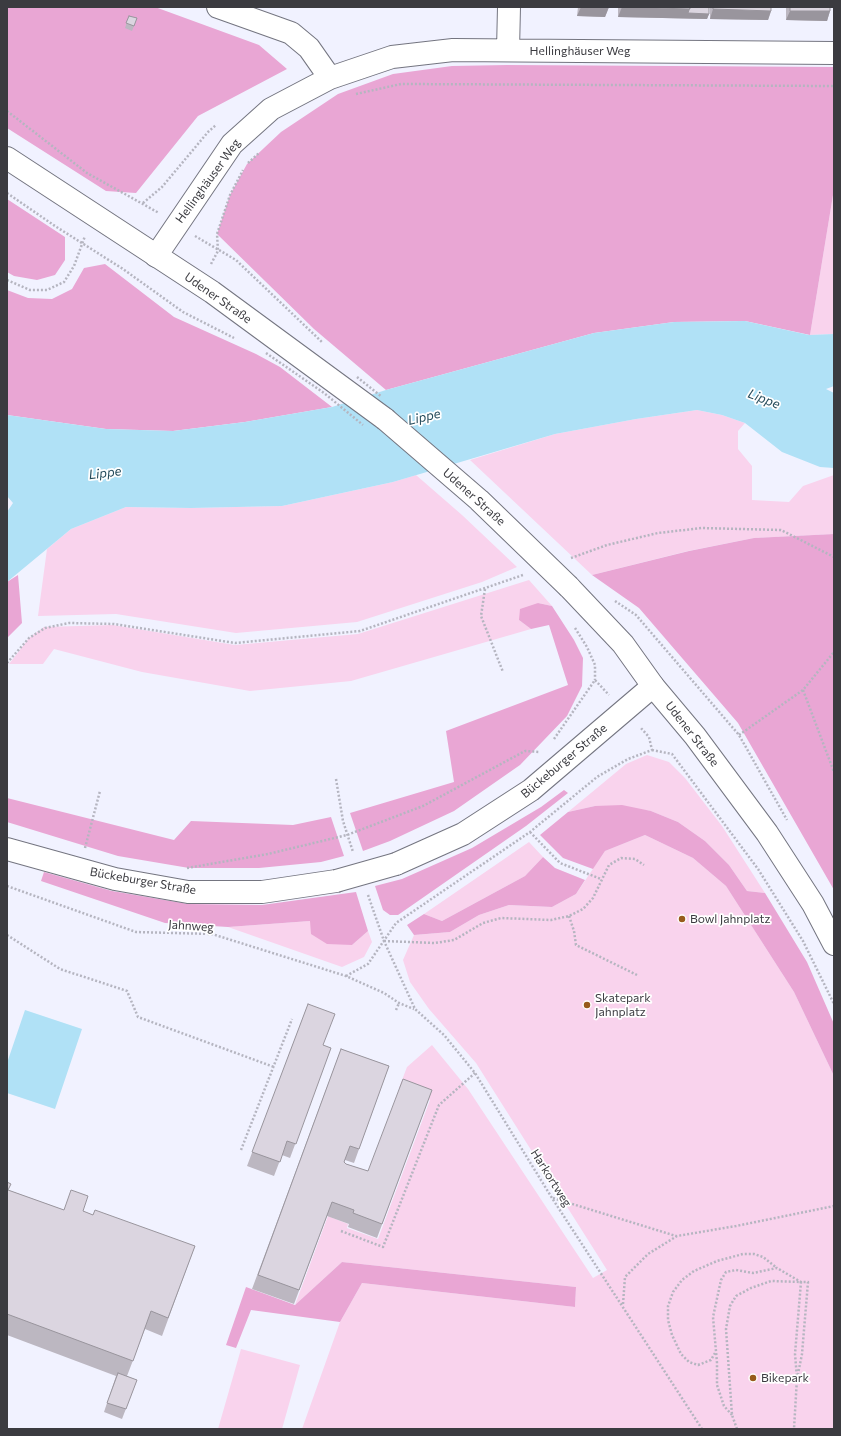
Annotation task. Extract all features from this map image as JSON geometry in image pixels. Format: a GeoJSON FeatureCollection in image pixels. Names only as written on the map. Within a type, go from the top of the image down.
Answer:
{"type":"FeatureCollection","features":[{"type":"Feature","properties":{"kind":"street"},"geometry":{"type":"LineString","coordinates":[[218,7],[291,33],[309,48],[330,78]]}},
{"type":"Feature","properties":{"kind":"street"},"geometry":{"type":"LineString","coordinates":[[508,50],[509,7]]}},
{"type":"Feature","properties":{"kind":"street","name":"Hellinghäuser Weg"},"geometry":{"type":"LineString","coordinates":[[156,256],[232,144],[271,109],[330,78],[392,57],[453,50],[834,53]]}},
{"type":"Feature","properties":{"kind":"street","name":"Udener Straße"},"geometry":{"type":"LineString","coordinates":[[7,158],[212,292],[329,376],[385,419],[479,500],[569,586],[623,644],[653,686],[695,736],[767,833],[813,904],[834,944]]}},
{"type":"Feature","properties":{"kind":"street","name":"Bückeburger Straße"},"geometry":{"type":"LineString","coordinates":[[7,849],[115,879],[188,892],[262,892],[336,881],[396,864],[464,834],[531,790],[653,686]]}},
{"type":"Feature","properties":{"kind":"path"},"geometry":{"type":"LineString","coordinates":[[350,94],[362,94],[401,84],[834,86]]}},
{"type":"Feature","properties":{"kind":"path"},"geometry":{"type":"LineString","coordinates":[[7,112],[86,173],[143,203]]}},
{"type":"Feature","properties":{"kind":"path"},"geometry":{"type":"LineString","coordinates":[[264,148],[247,164],[230,195],[217,234],[218,251],[236,260],[325,346]]}},
{"type":"Feature","properties":{"kind":"path"},"geometry":{"type":"LineString","coordinates":[[7,193],[55,226],[123,268],[183,312],[236,339]]}},
{"type":"Feature","properties":{"kind":"path"},"geometry":{"type":"LineString","coordinates":[[7,280],[30,290],[47,290],[64,282],[74,266],[94,215]]}},
{"type":"Feature","properties":{"kind":"path"},"geometry":{"type":"LineString","coordinates":[[260,350],[266,352]]}},
{"type":"Feature","properties":{"kind":"path"},"geometry":{"type":"LineString","coordinates":[[352,372],[357,378]]}},
{"type":"Feature","properties":{"kind":"path"},"geometry":{"type":"LineString","coordinates":[[564,560],[607,545],[658,533],[702,528],[781,530],[834,557]]}},
{"type":"Feature","properties":{"kind":"path"},"geometry":{"type":"LineString","coordinates":[[7,663],[29,638],[45,628],[69,623],[114,624],[235,643],[360,631],[528,573]]}},
{"type":"Feature","properties":{"kind":"path"},"geometry":{"type":"LineString","coordinates":[[485,589],[481,616],[503,672]]}},
{"type":"Feature","properties":{"kind":"path"},"geometry":{"type":"LineString","coordinates":[[610,597],[636,615],[739,735],[803,690],[834,652]]}},
{"type":"Feature","properties":{"kind":"path"},"geometry":{"type":"LineString","coordinates":[[551,743],[595,680],[595,665],[587,647],[574,627]]}},
{"type":"Feature","properties":{"kind":"path"},"geometry":{"type":"LineString","coordinates":[[595,680],[648,737],[652,750]]}},
{"type":"Feature","properties":{"kind":"path"},"geometry":{"type":"LineString","coordinates":[[803,690],[834,772]]}},
{"type":"Feature","properties":{"kind":"path"},"geometry":{"type":"LineString","coordinates":[[346,976],[368,964],[396,923],[530,832],[597,777],[628,759],[652,750],[672,754],[758,869],[803,941],[834,1004]]}},
{"type":"Feature","properties":{"kind":"path"},"geometry":{"type":"LineString","coordinates":[[182,869],[203,864],[268,854],[347,835],[423,806],[525,751],[546,753]]}},
{"type":"Feature","properties":{"kind":"path"},"geometry":{"type":"LineString","coordinates":[[86,845],[100,790]]}},
{"type":"Feature","properties":{"kind":"path"},"geometry":{"type":"LineString","coordinates":[[530,832],[560,863],[601,878]]}},
{"type":"Feature","properties":{"kind":"path"},"geometry":{"type":"LineString","coordinates":[[384,941],[435,943],[454,940],[483,923],[501,918],[552,920],[569,916],[583,908],[593,898],[601,878],[609,865],[620,858],[635,859],[644,865]]}},
{"type":"Feature","properties":{"kind":"path","name":"Jahnweg"},"geometry":{"type":"LineString","coordinates":[[7,886],[136,932],[212,934],[346,976],[384,993],[399,1003],[415,1009]]}},
{"type":"Feature","properties":{"kind":"path"},"geometry":{"type":"LineString","coordinates":[[569,916],[574,931],[576,945],[637,975]]}},
{"type":"Feature","properties":{"kind":"path"},"geometry":{"type":"LineString","coordinates":[[7,935],[60,969],[127,991],[138,1017],[274,1067]]}},
{"type":"Feature","properties":{"kind":"path","name":"Harkortweg"},"geometry":{"type":"LineString","coordinates":[[384,941],[415,1009],[444,1035],[475,1073],[552,1198],[702,1429]]}},
{"type":"Feature","properties":{"kind":"path"},"geometry":{"type":"LineString","coordinates":[[396,1010],[399,1003]]}},
{"type":"Feature","properties":{"kind":"path"},"geometry":{"type":"LineString","coordinates":[[241,1150],[292,1019]]}},
{"type":"Feature","properties":{"kind":"path"},"geometry":{"type":"LineString","coordinates":[[341,1231],[383,1247],[439,1105],[475,1073]]}},
{"type":"Feature","properties":{"kind":"path"},"geometry":{"type":"LineString","coordinates":[[552,1198],[677,1236]]}},
{"type":"Feature","properties":{"kind":"path"},"geometry":{"type":"LineString","coordinates":[[622,1305],[625,1277],[648,1254],[677,1236],[736,1226],[834,1206]]}},
{"type":"Feature","properties":{"kind":"path"},"geometry":{"type":"LineString","coordinates":[[715,1352],[711,1360],[698,1365],[688,1362],[681,1354],[672,1335],[668,1320],[668,1306],[673,1292],[682,1280],[694,1271],[717,1260],[743,1254],[754,1254],[763,1257],[777,1268],[800,1282]]}},
{"type":"Feature","properties":{"kind":"path"},"geometry":{"type":"LineString","coordinates":[[732,1415],[724,1406],[717,1385],[717,1363],[713,1317],[721,1280],[726,1272],[736,1270],[753,1273],[777,1268]]}},
{"type":"Feature","properties":{"kind":"path"},"geometry":{"type":"LineString","coordinates":[[737,1429],[732,1415],[726,1329],[730,1306],[736,1296],[751,1288],[771,1281],[808,1282],[802,1354],[797,1378]]}},
{"type":"Feature","properties":{"kind":"path"},"geometry":{"type":"LineString","coordinates":[[794,1429],[800,1282]]}},
{"type":"Feature","properties":{"kind":"shaded area"},"geometry":{"type":"Polygon","coordinates":[[[7,7],[155,7],[259,45],[287,69],[198,116],[136,193],[106,191],[7,128],[7,7]]]}},
{"type":"Feature","properties":{"kind":"shaded area"},"geometry":{"type":"Polygon","coordinates":[[[452,66],[834,67],[834,189],[810,335],[745,321],[674,322],[594,333],[386,390],[314,329],[217,234],[230,195],[247,164],[281,132],[338,94],[393,74],[452,66]]]}},
{"type":"Feature","properties":{"kind":"shaded area"},"geometry":{"type":"Polygon","coordinates":[[[834,189],[834,334],[810,335],[834,189]]]}},
{"type":"Feature","properties":{"kind":"shaded area"},"geometry":{"type":"Polygon","coordinates":[[[7,199],[65,237],[65,260],[55,275],[37,280],[14,276],[7,272],[7,199]]]}},
{"type":"Feature","properties":{"kind":"shaded area"},"geometry":{"type":"Polygon","coordinates":[[[105,264],[174,317],[256,354],[280,367],[332,407],[245,422],[173,431],[106,429],[7,415],[7,290],[28,298],[52,299],[72,289],[84,268],[105,264]]]}},
{"type":"Feature","properties":{"kind":"shaded area"},"geometry":{"type":"Polygon","coordinates":[[[697,410],[722,415],[745,423],[738,431],[738,449],[752,466],[752,500],[789,502],[803,486],[834,475],[834,534],[754,538],[688,551],[592,575],[470,460],[555,434],[636,419],[697,410]]]}},
{"type":"Feature","properties":{"kind":"shaded area"},"geometry":{"type":"Polygon","coordinates":[[[416,475],[462,515],[517,567],[482,582],[357,622],[236,633],[116,614],[38,616],[47,549],[71,529],[126,507],[191,508],[282,506],[393,482],[416,475]]]}},
{"type":"Feature","properties":{"kind":"shaded area"},"geometry":{"type":"Polygon","coordinates":[[[834,534],[834,890],[738,723],[639,608],[592,575],[689,551],[754,538],[834,534]]]}},
{"type":"Feature","properties":{"kind":"shaded area"},"geometry":{"type":"Polygon","coordinates":[[[18,575],[22,623],[7,638],[7,582],[18,575]]]}},
{"type":"Feature","properties":{"kind":"shaded area"},"geometry":{"type":"Polygon","coordinates":[[[529,580],[552,606],[538,603],[519,620],[531,629],[351,681],[250,691],[142,672],[54,649],[43,664],[9,664],[29,638],[44,627],[113,625],[235,645],[358,634],[529,580]]]}},
{"type":"Feature","properties":{"kind":"shaded area"},"geometry":{"type":"Polygon","coordinates":[[[538,603],[552,606],[574,640],[583,658],[582,686],[567,716],[520,765],[454,811],[390,841],[363,851],[350,813],[454,782],[446,731],[568,685],[549,625],[531,629],[519,620],[520,609],[538,603]]]}},
{"type":"Feature","properties":{"kind":"shaded area"},"geometry":{"type":"Polygon","coordinates":[[[647,755],[669,762],[685,778],[722,826],[765,893],[747,891],[729,865],[705,841],[678,822],[651,811],[595,806],[568,812],[626,764],[647,755]]]}},
{"type":"Feature","properties":{"kind":"shaded area"},"geometry":{"type":"Polygon","coordinates":[[[564,790],[568,793],[526,826],[398,915],[390,915],[383,910],[375,886],[402,879],[472,848],[541,807],[564,790]]]}},
{"type":"Feature","properties":{"kind":"shaded area"},"geometry":{"type":"Polygon","coordinates":[[[7,798],[174,840],[191,821],[293,825],[331,817],[344,856],[321,862],[259,868],[189,868],[118,856],[7,822],[7,798]]]}},
{"type":"Feature","properties":{"kind":"shaded area"},"geometry":{"type":"Polygon","coordinates":[[[622,805],[651,811],[678,822],[705,841],[729,865],[747,891],[765,893],[807,962],[834,1024],[834,1076],[794,992],[726,886],[693,858],[645,835],[605,851],[593,869],[563,858],[540,835],[568,812],[595,806],[622,805]]]}},
{"type":"Feature","properties":{"kind":"shaded area"},"geometry":{"type":"Polygon","coordinates":[[[645,835],[693,858],[726,886],[794,992],[834,1076],[834,1429],[302,1429],[340,1322],[362,1283],[575,1307],[576,1287],[342,1262],[295,1305],[328,1216],[348,1224],[347,1228],[378,1239],[430,1100],[399,1088],[407,1067],[432,1045],[468,1089],[593,1278],[607,1270],[476,1063],[429,1009],[410,982],[403,960],[414,935],[450,932],[479,915],[509,905],[552,907],[576,894],[605,851],[645,835]]]}},
{"type":"Feature","properties":{"kind":"shaded area"},"geometry":{"type":"Polygon","coordinates":[[[529,842],[543,857],[525,876],[442,921],[424,914],[529,842]]]}},
{"type":"Feature","properties":{"kind":"shaded area"},"geometry":{"type":"Polygon","coordinates":[[[543,857],[555,868],[585,880],[576,894],[552,907],[509,905],[479,915],[450,932],[414,935],[407,925],[424,914],[442,921],[525,876],[543,857]]]}},
{"type":"Feature","properties":{"kind":"shaded area"},"geometry":{"type":"Polygon","coordinates":[[[44,872],[112,891],[188,904],[262,905],[356,892],[368,931],[352,945],[327,944],[311,934],[310,921],[228,927],[165,923],[41,881],[44,872]]]}},
{"type":"Feature","properties":{"kind":"shaded area"},"geometry":{"type":"Polygon","coordinates":[[[310,921],[352,945],[368,931],[372,942],[364,957],[342,967],[228,927],[310,921]]]}},
{"type":"Feature","properties":{"kind":"shaded area"},"geometry":{"type":"Polygon","coordinates":[[[342,1262],[576,1287],[575,1307],[362,1283],[340,1322],[251,1310],[236,1348],[226,1345],[246,1287],[295,1305],[342,1262]]]}},
{"type":"Feature","properties":{"kind":"shaded area"},"geometry":{"type":"Polygon","coordinates":[[[241,1349],[300,1365],[282,1429],[218,1429],[241,1349]]]}},
{"type":"Feature","properties":{"kind":"water","name":"Lippe"},"geometry":{"type":"Polygon","coordinates":[[[745,321],[809,335],[834,334],[834,386],[826,389],[834,393],[834,468],[820,467],[782,452],[745,423],[722,415],[697,410],[636,419],[555,434],[393,482],[282,506],[191,508],[126,507],[71,529],[7,582],[7,512],[13,503],[7,496],[7,415],[106,429],[173,431],[245,422],[332,407],[386,390],[594,333],[674,322],[745,321]]]}},
{"type":"Feature","properties":{"kind":"water"},"geometry":{"type":"Polygon","coordinates":[[[25,1010],[82,1029],[55,1109],[7,1093],[7,1063],[25,1010]]]}},
{"type":"Feature","properties":{"kind":"building"},"geometry":{"type":"Polygon","coordinates":[[[622,7],[690,7],[690,9],[622,7]]]}},
{"type":"Feature","properties":{"kind":"building"},"geometry":{"type":"Polygon","coordinates":[[[690,7],[709,7],[709,14],[688,13],[690,7]]]}},
{"type":"Feature","properties":{"kind":"building"},"geometry":{"type":"Polygon","coordinates":[[[713,7],[771,7],[771,11],[713,9],[713,7]]]}},
{"type":"Feature","properties":{"kind":"building"},"geometry":{"type":"Polygon","coordinates":[[[790,7],[830,7],[830,11],[790,11],[790,7]]]}},
{"type":"Feature","properties":{"kind":"building"},"geometry":{"type":"Polygon","coordinates":[[[129,16],[137,18],[134,26],[126,23],[129,16]]]}},
{"type":"Feature","properties":{"kind":"building"},"geometry":{"type":"Polygon","coordinates":[[[308,1004],[335,1014],[323,1045],[331,1048],[296,1144],[287,1141],[280,1162],[252,1152],[308,1004]]]}},
{"type":"Feature","properties":{"kind":"building"},"geometry":{"type":"Polygon","coordinates":[[[341,1049],[389,1066],[359,1149],[350,1146],[344,1162],[346,1164],[368,1171],[403,1079],[432,1090],[382,1224],[353,1213],[354,1210],[332,1202],[299,1290],[258,1275],[341,1049]]]}},
{"type":"Feature","properties":{"kind":"building"},"geometry":{"type":"Polygon","coordinates":[[[7,1182],[11,1184],[8,1190],[64,1210],[71,1190],[74,1191],[88,1196],[83,1211],[93,1215],[95,1210],[195,1246],[168,1318],[151,1311],[133,1361],[7,1314],[7,1182]]]}},
{"type":"Feature","properties":{"kind":"building"},"geometry":{"type":"Polygon","coordinates":[[[118,1373],[137,1380],[126,1409],[107,1403],[118,1373]]]}},
{"type":"Feature","properties":{"kind":"place","name":"Bowl Jahnplatz"},"geometry":{"type":"Point","coordinates":[682,919]}},
{"type":"Feature","properties":{"kind":"place","name":"Skatepark Jahnplatz"},"geometry":{"type":"Point","coordinates":[587,1005]}},
{"type":"Feature","properties":{"kind":"place","name":"Bikepark"},"geometry":{"type":"Point","coordinates":[753,1378]}}]}
